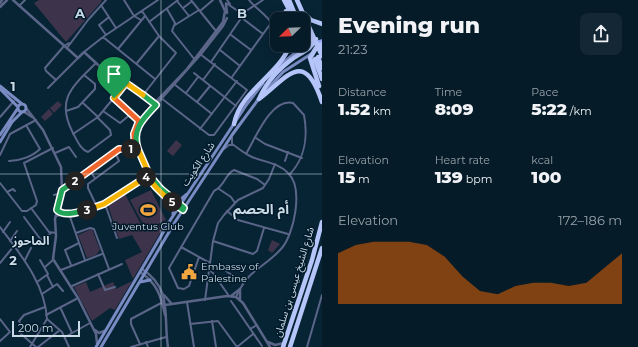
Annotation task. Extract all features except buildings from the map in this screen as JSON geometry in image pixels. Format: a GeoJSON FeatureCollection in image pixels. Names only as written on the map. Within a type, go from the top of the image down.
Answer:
{"type":"FeatureCollection","features":[{"type":"Feature","properties":{"kind":"highway"},"geometry":{"type":"LineString","coordinates":[[283,0],[287,12]]}},
{"type":"Feature","properties":{"kind":"highway"},"geometry":{"type":"LineString","coordinates":[[283,0],[290,12]]}},
{"type":"Feature","properties":{"kind":"highway"},"geometry":{"type":"LineString","coordinates":[[289,0],[294,12]]}},
{"type":"Feature","properties":{"kind":"highway"},"geometry":{"type":"LineString","coordinates":[[296,1],[300,12]]}},
{"type":"Feature","properties":{"kind":"highway"},"geometry":{"type":"LineString","coordinates":[[296,1],[308,17],[322,24]]}},
{"type":"Feature","properties":{"kind":"highway"},"geometry":{"type":"LineString","coordinates":[[296,1],[317,45],[322,79]]}},
{"type":"Feature","properties":{"kind":"highway"},"geometry":{"type":"LineString","coordinates":[[317,45],[312,54],[311,63],[322,96]]}},
{"type":"Feature","properties":{"kind":"highway"},"geometry":{"type":"LineString","coordinates":[[259,99],[265,87],[284,66],[317,45]]}},
{"type":"Feature","properties":{"kind":"highway"},"geometry":{"type":"LineString","coordinates":[[234,124],[248,98],[279,63],[286,52]]}},
{"type":"Feature","properties":{"kind":"highway"},"geometry":{"type":"LineString","coordinates":[[318,57],[322,68]]}},
{"type":"Feature","properties":{"kind":"highway"},"geometry":{"type":"LineString","coordinates":[[259,99],[282,78],[293,72],[300,71],[308,74],[313,81],[322,102]]}},
{"type":"Feature","properties":{"kind":"highway","name":"شارع الشيخ عيسى بن سلمان"},"geometry":{"type":"LineString","coordinates":[[284,345],[312,260],[322,222]]}},
{"type":"Feature","properties":{"kind":"highway","name":"شارع الشيخ عيسى بن سلمان"},"geometry":{"type":"LineString","coordinates":[[290,347],[322,248]]}},
{"type":"Feature","properties":{"kind":"main road","name":"شارع الكويت"},"geometry":{"type":"LineString","coordinates":[[97,346],[171,219],[247,104],[271,74],[289,57],[317,45]]}},
{"type":"Feature","properties":{"kind":"main road","name":"شارع الكويت"},"geometry":{"type":"LineString","coordinates":[[102,347],[183,209],[232,135],[259,99],[284,72],[312,54]]}},
{"type":"Feature","properties":{"kind":"main road"},"geometry":{"type":"LineString","coordinates":[[0,86],[26,108],[12,122],[0,142]]}},
{"type":"Feature","properties":{"kind":"main road"},"geometry":{"type":"LineString","coordinates":[[0,89],[14,101],[23,112]]}},
{"type":"Feature","properties":{"kind":"main road"},"geometry":{"type":"LineString","coordinates":[[0,135],[18,107],[22,104]]}},
{"type":"Feature","properties":{"kind":"main road"},"geometry":{"type":"LineString","coordinates":[[170,198],[180,200],[190,192]]}},
{"type":"Feature","properties":{"kind":"main road"},"geometry":{"type":"LineString","coordinates":[[170,198],[174,208],[171,219]]}},
{"type":"Feature","properties":{"kind":"main road"},"geometry":{"type":"LineString","coordinates":[[149,275],[150,264]]}},
{"type":"Feature","properties":{"kind":"main road"},"geometry":{"type":"LineString","coordinates":[[139,284],[144,280],[150,280]]}},
{"type":"Feature","properties":{"kind":"street"},"geometry":{"type":"LineString","coordinates":[[0,7],[7,0]]}},
{"type":"Feature","properties":{"kind":"street"},"geometry":{"type":"LineString","coordinates":[[13,0],[78,58]]}},
{"type":"Feature","properties":{"kind":"street"},"geometry":{"type":"LineString","coordinates":[[19,6],[25,0]]}},
{"type":"Feature","properties":{"kind":"street"},"geometry":{"type":"LineString","coordinates":[[56,80],[46,71],[45,68],[73,41],[106,0]]}},
{"type":"Feature","properties":{"kind":"street"},"geometry":{"type":"LineString","coordinates":[[124,0],[134,16],[142,20]]}},
{"type":"Feature","properties":{"kind":"street"},"geometry":{"type":"LineString","coordinates":[[48,88],[84,52],[103,37],[158,0]]}},
{"type":"Feature","properties":{"kind":"street"},"geometry":{"type":"LineString","coordinates":[[149,22],[178,0],[189,16]]}},
{"type":"Feature","properties":{"kind":"street"},"geometry":{"type":"LineString","coordinates":[[174,25],[200,11],[213,0]]}},
{"type":"Feature","properties":{"kind":"street"},"geometry":{"type":"LineString","coordinates":[[200,54],[226,19],[225,11],[220,0]]}},
{"type":"Feature","properties":{"kind":"street"},"geometry":{"type":"LineString","coordinates":[[232,77],[271,22],[249,0]]}},
{"type":"Feature","properties":{"kind":"street"},"geometry":{"type":"LineString","coordinates":[[211,62],[244,15],[253,5],[263,0]]}},
{"type":"Feature","properties":{"kind":"street"},"geometry":{"type":"LineString","coordinates":[[183,8],[191,1],[216,31]]}},
{"type":"Feature","properties":{"kind":"street"},"geometry":{"type":"LineString","coordinates":[[222,4],[227,3],[244,15]]}},
{"type":"Feature","properties":{"kind":"street"},"geometry":{"type":"LineString","coordinates":[[227,3],[231,6]]}},
{"type":"Feature","properties":{"kind":"street"},"geometry":{"type":"LineString","coordinates":[[183,209],[148,175],[135,150],[134,134],[140,121],[195,60],[226,19],[227,3]]}},
{"type":"Feature","properties":{"kind":"street"},"geometry":{"type":"LineString","coordinates":[[101,5],[116,28]]}},
{"type":"Feature","properties":{"kind":"street"},"geometry":{"type":"LineString","coordinates":[[167,9],[175,22],[172,31],[195,60]]}},
{"type":"Feature","properties":{"kind":"street"},"geometry":{"type":"LineString","coordinates":[[142,11],[159,36],[176,53],[143,95]]}},
{"type":"Feature","properties":{"kind":"street"},"geometry":{"type":"LineString","coordinates":[[118,49],[145,16]]}},
{"type":"Feature","properties":{"kind":"street"},"geometry":{"type":"LineString","coordinates":[[106,35],[99,25],[109,17]]}},
{"type":"Feature","properties":{"kind":"street"},"geometry":{"type":"LineString","coordinates":[[242,18],[263,34]]}},
{"type":"Feature","properties":{"kind":"street"},"geometry":{"type":"LineString","coordinates":[[231,35],[251,50]]}},
{"type":"Feature","properties":{"kind":"street"},"geometry":{"type":"LineString","coordinates":[[137,63],[159,36]]}},
{"type":"Feature","properties":{"kind":"street"},"geometry":{"type":"LineString","coordinates":[[103,37],[155,79]]}},
{"type":"Feature","properties":{"kind":"street"},"geometry":{"type":"LineString","coordinates":[[220,50],[240,66]]}},
{"type":"Feature","properties":{"kind":"street"},"geometry":{"type":"LineString","coordinates":[[84,52],[107,73],[126,83],[155,104]]}},
{"type":"Feature","properties":{"kind":"street"},"geometry":{"type":"LineString","coordinates":[[161,98],[200,129],[209,135],[213,135],[247,90],[200,54]]}},
{"type":"Feature","properties":{"kind":"street"},"geometry":{"type":"LineString","coordinates":[[83,103],[112,133],[110,137],[88,152],[81,147],[69,124],[66,111],[67,94],[96,63]]}},
{"type":"Feature","properties":{"kind":"street"},"geometry":{"type":"LineString","coordinates":[[203,80],[215,64]]}},
{"type":"Feature","properties":{"kind":"street"},"geometry":{"type":"LineString","coordinates":[[194,73],[236,106]]}},
{"type":"Feature","properties":{"kind":"street"},"geometry":{"type":"LineString","coordinates":[[66,111],[73,110],[83,103],[96,87],[95,84],[84,75]]}},
{"type":"Feature","properties":{"kind":"street"},"geometry":{"type":"LineString","coordinates":[[186,93],[198,77]]}},
{"type":"Feature","properties":{"kind":"street"},"geometry":{"type":"LineString","coordinates":[[200,129],[237,81]]}},
{"type":"Feature","properties":{"kind":"street"},"geometry":{"type":"LineString","coordinates":[[73,134],[98,117],[126,83]]}},
{"type":"Feature","properties":{"kind":"street"},"geometry":{"type":"LineString","coordinates":[[173,84],[212,114]]}},
{"type":"Feature","properties":{"kind":"street"},"geometry":{"type":"LineString","coordinates":[[197,102],[211,86]]}},
{"type":"Feature","properties":{"kind":"street"},"geometry":{"type":"LineString","coordinates":[[114,98],[140,121]]}},
{"type":"Feature","properties":{"kind":"street"},"geometry":{"type":"LineString","coordinates":[[0,117],[14,101]]}},
{"type":"Feature","properties":{"kind":"street"},"geometry":{"type":"LineString","coordinates":[[246,154],[274,108],[283,103],[293,103],[301,110],[304,117],[304,145],[302,158],[290,174]]}},
{"type":"Feature","properties":{"kind":"street"},"geometry":{"type":"LineString","coordinates":[[26,108],[36,119],[54,150],[61,167],[62,191],[56,213],[56,233],[53,260],[45,267]]}},
{"type":"Feature","properties":{"kind":"street"},"geometry":{"type":"LineString","coordinates":[[103,111],[120,123],[132,113]]}},
{"type":"Feature","properties":{"kind":"street"},"geometry":{"type":"LineString","coordinates":[[23,112],[36,119]]}},
{"type":"Feature","properties":{"kind":"street"},"geometry":{"type":"LineString","coordinates":[[0,155],[10,135],[36,119]]}},
{"type":"Feature","properties":{"kind":"street"},"geometry":{"type":"LineString","coordinates":[[140,121],[136,131],[136,142],[148,175]]}},
{"type":"Feature","properties":{"kind":"street"},"geometry":{"type":"LineString","coordinates":[[26,125],[40,147],[38,155],[24,163],[37,204],[40,207]]}},
{"type":"Feature","properties":{"kind":"street"},"geometry":{"type":"LineString","coordinates":[[232,135],[231,141],[246,154],[275,164],[290,174],[296,184],[298,198],[288,234],[282,249],[252,272],[243,283],[236,297]]}},
{"type":"Feature","properties":{"kind":"street"},"geometry":{"type":"LineString","coordinates":[[256,138],[265,144],[302,158]]}},
{"type":"Feature","properties":{"kind":"street"},"geometry":{"type":"LineString","coordinates":[[222,151],[229,145],[234,145]]}},
{"type":"Feature","properties":{"kind":"street"},"geometry":{"type":"LineString","coordinates":[[9,161],[16,161],[69,147],[76,157]]}},
{"type":"Feature","properties":{"kind":"street"},"geometry":{"type":"LineString","coordinates":[[54,195],[62,191],[121,148],[135,150]]}},
{"type":"Feature","properties":{"kind":"street"},"geometry":{"type":"LineString","coordinates":[[97,207],[88,186],[95,178],[119,161],[115,152]]}},
{"type":"Feature","properties":{"kind":"street"},"geometry":{"type":"LineString","coordinates":[[285,161],[288,152]]}},
{"type":"Feature","properties":{"kind":"street"},"geometry":{"type":"LineString","coordinates":[[205,300],[213,241],[218,223],[235,203],[243,197],[260,190],[265,185],[275,164]]}},
{"type":"Feature","properties":{"kind":"street"},"geometry":{"type":"LineString","coordinates":[[198,256],[189,286],[184,289],[178,288],[169,269],[213,192],[218,189],[231,171],[236,169],[257,179],[265,185]]}},
{"type":"Feature","properties":{"kind":"street"},"geometry":{"type":"LineString","coordinates":[[89,170],[95,178]]}},
{"type":"Feature","properties":{"kind":"street"},"geometry":{"type":"LineString","coordinates":[[56,213],[69,214],[97,207],[148,175]]}},
{"type":"Feature","properties":{"kind":"street"},"geometry":{"type":"LineString","coordinates":[[0,184],[23,212],[26,212],[37,204]]}},
{"type":"Feature","properties":{"kind":"street"},"geometry":{"type":"LineString","coordinates":[[7,192],[13,188],[15,191]]}},
{"type":"Feature","properties":{"kind":"street"},"geometry":{"type":"LineString","coordinates":[[218,189],[231,197],[235,203]]}},
{"type":"Feature","properties":{"kind":"street"},"geometry":{"type":"LineString","coordinates":[[104,204],[117,238]]}},
{"type":"Feature","properties":{"kind":"street"},"geometry":{"type":"LineString","coordinates":[[31,208],[51,233]]}},
{"type":"Feature","properties":{"kind":"street"},"geometry":{"type":"LineString","coordinates":[[227,211],[236,219],[288,234]]}},
{"type":"Feature","properties":{"kind":"street"},"geometry":{"type":"LineString","coordinates":[[56,213],[60,212],[69,214]]}},
{"type":"Feature","properties":{"kind":"street"},"geometry":{"type":"LineString","coordinates":[[69,214],[85,260]]}},
{"type":"Feature","properties":{"kind":"street"},"geometry":{"type":"LineString","coordinates":[[24,217],[41,240]]}},
{"type":"Feature","properties":{"kind":"street"},"geometry":{"type":"LineString","coordinates":[[3,232],[10,222]]}},
{"type":"Feature","properties":{"kind":"street"},"geometry":{"type":"LineString","coordinates":[[0,228],[25,260],[42,294],[47,319],[60,330],[69,347]]}},
{"type":"Feature","properties":{"kind":"street"},"geometry":{"type":"LineString","coordinates":[[76,233],[90,228],[94,229],[102,254],[109,269]]}},
{"type":"Feature","properties":{"kind":"street"},"geometry":{"type":"LineString","coordinates":[[213,241],[250,254],[257,251],[264,228]]}},
{"type":"Feature","properties":{"kind":"street"},"geometry":{"type":"LineString","coordinates":[[10,241],[17,231]]}},
{"type":"Feature","properties":{"kind":"street"},"geometry":{"type":"LineString","coordinates":[[38,243],[51,233],[56,233]]}},
{"type":"Feature","properties":{"kind":"street"},"geometry":{"type":"LineString","coordinates":[[17,250],[24,240]]}},
{"type":"Feature","properties":{"kind":"street"},"geometry":{"type":"LineString","coordinates":[[70,265],[65,250],[79,243]]}},
{"type":"Feature","properties":{"kind":"street"},"geometry":{"type":"LineString","coordinates":[[0,263],[14,246]]}},
{"type":"Feature","properties":{"kind":"street"},"geometry":{"type":"LineString","coordinates":[[181,247],[210,263]]}},
{"type":"Feature","properties":{"kind":"street"},"geometry":{"type":"LineString","coordinates":[[25,260],[32,248]]}},
{"type":"Feature","properties":{"kind":"street"},"geometry":{"type":"LineString","coordinates":[[61,270],[70,265],[102,254]]}},
{"type":"Feature","properties":{"kind":"street"},"geometry":{"type":"LineString","coordinates":[[40,260],[48,273],[47,276],[53,287]]}},
{"type":"Feature","properties":{"kind":"street"},"geometry":{"type":"LineString","coordinates":[[53,260],[72,286],[98,338],[97,346]]}},
{"type":"Feature","properties":{"kind":"street"},"geometry":{"type":"LineString","coordinates":[[72,286],[122,264]]}},
{"type":"Feature","properties":{"kind":"street"},"geometry":{"type":"LineString","coordinates":[[209,270],[230,296]]}},
{"type":"Feature","properties":{"kind":"street"},"geometry":{"type":"LineString","coordinates":[[141,271],[149,275],[172,305]]}},
{"type":"Feature","properties":{"kind":"street"},"geometry":{"type":"LineString","coordinates":[[226,271],[243,283]]}},
{"type":"Feature","properties":{"kind":"street"},"geometry":{"type":"LineString","coordinates":[[145,273],[158,290],[166,311],[166,337],[168,347]]}},
{"type":"Feature","properties":{"kind":"street"},"geometry":{"type":"LineString","coordinates":[[98,274],[105,290],[115,287]]}},
{"type":"Feature","properties":{"kind":"street"},"geometry":{"type":"LineString","coordinates":[[37,282],[47,276]]}},
{"type":"Feature","properties":{"kind":"street"},"geometry":{"type":"LineString","coordinates":[[42,294],[58,284],[63,291]]}},
{"type":"Feature","properties":{"kind":"street"},"geometry":{"type":"LineString","coordinates":[[230,296],[240,289]]}},
{"type":"Feature","properties":{"kind":"street"},"geometry":{"type":"LineString","coordinates":[[240,289],[240,300]]}},
{"type":"Feature","properties":{"kind":"street"},"geometry":{"type":"LineString","coordinates":[[162,290],[166,322]]}},
{"type":"Feature","properties":{"kind":"street"},"geometry":{"type":"LineString","coordinates":[[307,347],[322,295]]}},
{"type":"Feature","properties":{"kind":"street"},"geometry":{"type":"LineString","coordinates":[[140,344],[131,324],[131,319],[164,305],[230,296],[236,297],[240,300],[270,347]]}},
{"type":"Feature","properties":{"kind":"street"},"geometry":{"type":"LineString","coordinates":[[46,315],[61,309],[78,298]]}},
{"type":"Feature","properties":{"kind":"street"},"geometry":{"type":"LineString","coordinates":[[231,301],[262,346]]}},
{"type":"Feature","properties":{"kind":"street"},"geometry":{"type":"LineString","coordinates":[[187,302],[194,347]]}},
{"type":"Feature","properties":{"kind":"street"},"geometry":{"type":"LineString","coordinates":[[166,311],[172,305]]}},
{"type":"Feature","properties":{"kind":"street"},"geometry":{"type":"LineString","coordinates":[[44,307],[24,315],[19,321],[22,326],[20,332],[37,347],[60,330]]}},
{"type":"Feature","properties":{"kind":"street"},"geometry":{"type":"LineString","coordinates":[[61,309],[72,333]]}},
{"type":"Feature","properties":{"kind":"street"},"geometry":{"type":"LineString","coordinates":[[0,319],[10,332],[0,341]]}},
{"type":"Feature","properties":{"kind":"street"},"geometry":{"type":"LineString","coordinates":[[30,347],[47,319]]}},
{"type":"Feature","properties":{"kind":"street"},"geometry":{"type":"LineString","coordinates":[[190,324],[216,321],[221,324],[237,347],[253,334]]}},
{"type":"Feature","properties":{"kind":"street"},"geometry":{"type":"LineString","coordinates":[[212,322],[216,347]]}},
{"type":"Feature","properties":{"kind":"street"},"geometry":{"type":"LineString","coordinates":[[65,337],[90,323]]}},
{"type":"Feature","properties":{"kind":"street"},"geometry":{"type":"LineString","coordinates":[[250,329],[257,325]]}},
{"type":"Feature","properties":{"kind":"street"},"geometry":{"type":"LineString","coordinates":[[93,328],[99,333],[108,329]]}},
{"type":"Feature","properties":{"kind":"street"},"geometry":{"type":"LineString","coordinates":[[131,347],[166,337]]}},
{"type":"Feature","properties":{"kind":"street"},"geometry":{"type":"LineString","coordinates":[[146,342],[148,347]]}},
{"type":"Feature","properties":{"kind":"street"},"geometry":{"type":"LineString","coordinates":[[268,342],[277,345],[284,345]]}},
{"type":"Feature","properties":{"kind":"shaded area"},"geometry":{"type":"Polygon","coordinates":[[[39,0],[102,1],[66,42],[34,3],[39,0]]]}},
{"type":"Feature","properties":{"kind":"shaded area"},"geometry":{"type":"Polygon","coordinates":[[[58,101],[62,105],[54,113],[50,108],[58,101]]]}},
{"type":"Feature","properties":{"kind":"shaded area"},"geometry":{"type":"Polygon","coordinates":[[[49,109],[53,114],[45,121],[41,117],[49,109]]]}},
{"type":"Feature","properties":{"kind":"shaded area"},"geometry":{"type":"Polygon","coordinates":[[[176,140],[182,145],[173,156],[167,151],[176,140]]]}},
{"type":"Feature","properties":{"kind":"shaded area","name":"Juventus Club"},"geometry":{"type":"Polygon","coordinates":[[[151,190],[166,220],[146,230],[130,200],[151,190]]]}},
{"type":"Feature","properties":{"kind":"shaded area"},"geometry":{"type":"Polygon","coordinates":[[[125,194],[145,232],[167,221],[133,279],[125,260],[142,252],[132,235],[119,239],[108,205],[125,194]]]}},
{"type":"Feature","properties":{"kind":"shaded area"},"geometry":{"type":"Polygon","coordinates":[[[92,229],[100,250],[96,255],[87,258],[78,235],[92,229]]]}},
{"type":"Feature","properties":{"kind":"shaded area"},"geometry":{"type":"Polygon","coordinates":[[[272,240],[280,244],[272,253],[268,250],[272,240]]]}},
{"type":"Feature","properties":{"kind":"shaded area"},"geometry":{"type":"Polygon","coordinates":[[[132,281],[115,310],[110,308],[92,321],[74,287],[86,282],[90,292],[113,282],[116,289],[132,281]]]}},
{"type":"Feature","properties":{"kind":"tunnel"},"geometry":{"type":"LineString","coordinates":[[310,49],[313,56]]}},
{"type":"Feature","properties":{"kind":"place","name":"Juventus Club"},"geometry":{"type":"Point","coordinates":[148,210]}},
{"type":"Feature","properties":{"kind":"place","name":"Embassy of Palestine"},"geometry":{"type":"Point","coordinates":[189,272]}},
{"type":"Feature","properties":{"kind":"district","name":"أم الحصم"},"geometry":{"type":"Point","coordinates":[261,209]}},
{"type":"Feature","properties":{"kind":"district","name":"الماحوز"},"geometry":{"type":"Point","coordinates":[31,240]}},
{"type":"Feature","properties":{"kind":"route"},"geometry":{"type":"LineString","coordinates":[[114,98],[126,83],[156,105],[139,125],[136,135],[136,142],[148,172],[146,174],[148,177],[150,180],[152,183],[156,189],[183,210],[184,208],[161,189],[150,176],[148,177],[142,179],[100,206],[69,214],[61,213],[57,210],[60,203],[62,190],[119,149],[135,150],[134,134],[135,127],[139,121],[130,111],[114,98]]}}]}
